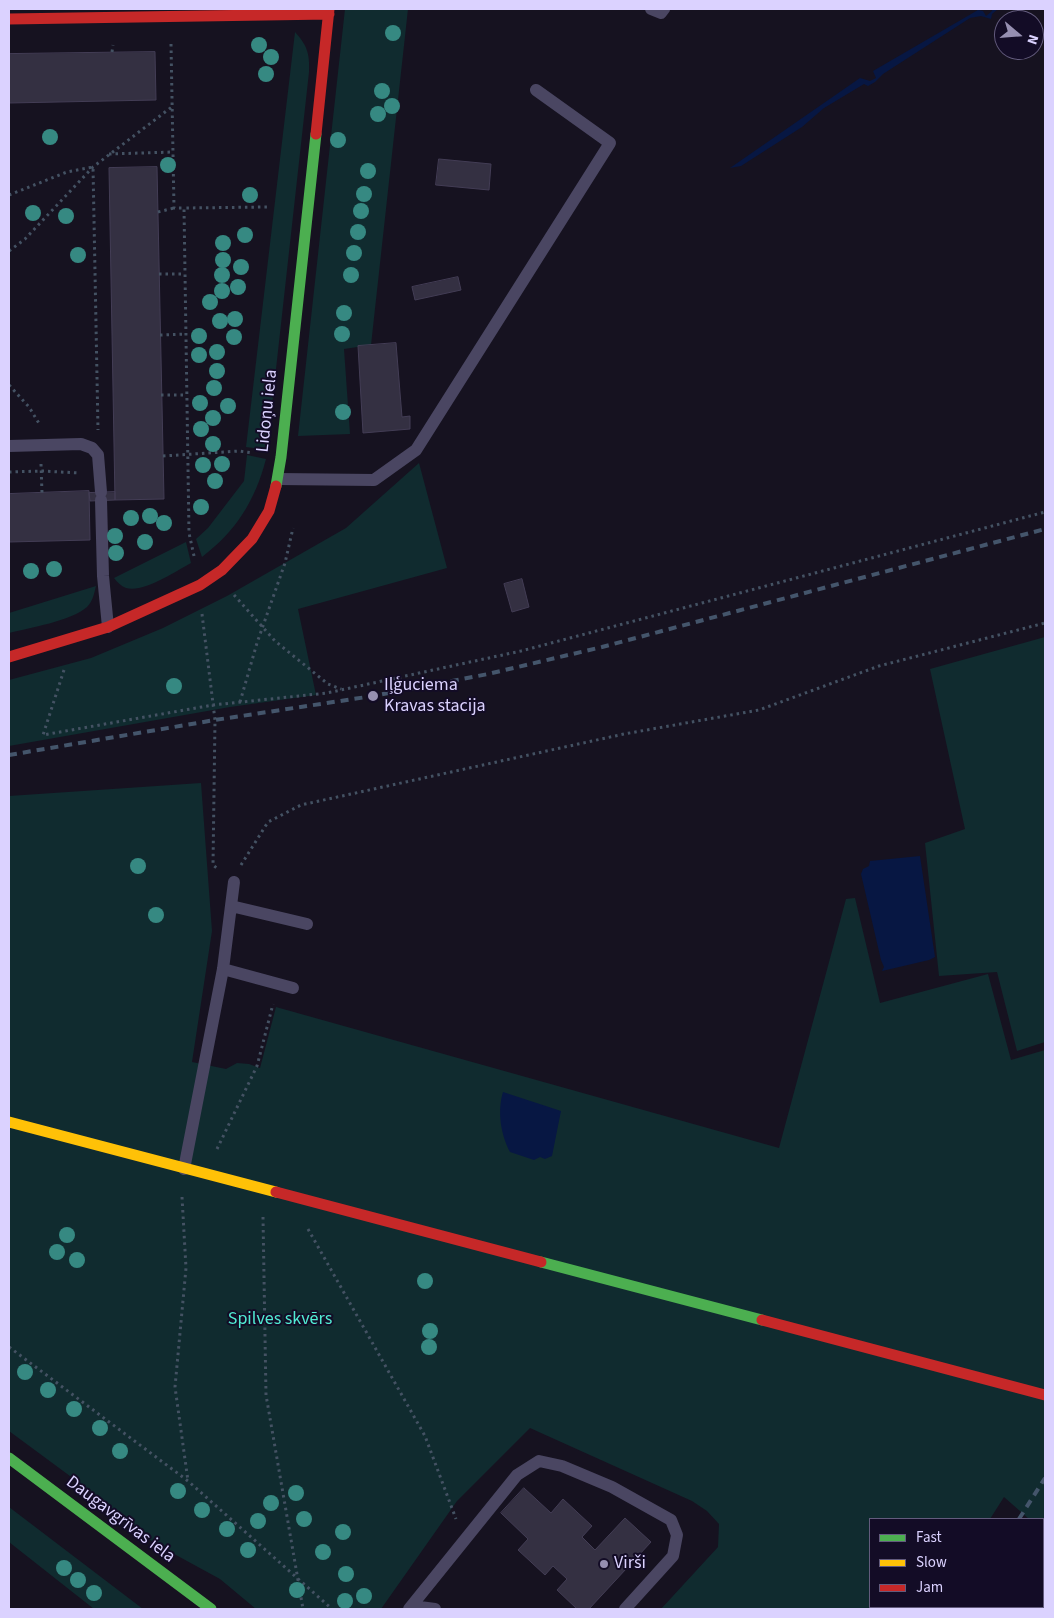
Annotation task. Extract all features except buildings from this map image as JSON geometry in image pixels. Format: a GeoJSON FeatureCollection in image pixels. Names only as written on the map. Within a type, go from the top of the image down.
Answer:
{"type":"FeatureCollection","features":[{"type":"Feature","properties":{"kind":"street"},"geometry":{"type":"LineString","coordinates":[[9,19],[170,12],[329,12]]}},
{"type":"Feature","properties":{"kind":"street","name":"Lidoņu iela"},"geometry":{"type":"LineString","coordinates":[[9,657],[108,627],[200,585],[222,570],[252,539],[269,511],[278,479],[329,12]]}},
{"type":"Feature","properties":{"kind":"street"},"geometry":{"type":"LineString","coordinates":[[9,1122],[1045,1394]]}},
{"type":"Feature","properties":{"kind":"street","name":"Daugavgrīvas iela"},"geometry":{"type":"LineString","coordinates":[[9,1458],[211,1609]]}},
{"type":"Feature","properties":{"kind":"lane"},"geometry":{"type":"LineString","coordinates":[[651,9],[662,14],[664,9]]}},
{"type":"Feature","properties":{"kind":"lane"},"geometry":{"type":"LineString","coordinates":[[278,479],[374,480],[416,450],[610,142],[536,90]]}},
{"type":"Feature","properties":{"kind":"lane"},"geometry":{"type":"LineString","coordinates":[[9,446],[81,444],[92,448],[98,456],[101,477],[103,576],[108,627]]}},
{"type":"Feature","properties":{"kind":"lane"},"geometry":{"type":"LineString","coordinates":[[184,1168],[223,969],[234,882]]}},
{"type":"Feature","properties":{"kind":"lane"},"geometry":{"type":"LineString","coordinates":[[231,906],[307,924]]}},
{"type":"Feature","properties":{"kind":"lane"},"geometry":{"type":"LineString","coordinates":[[223,969],[293,988]]}},
{"type":"Feature","properties":{"kind":"lane"},"geometry":{"type":"LineString","coordinates":[[410,1608],[517,1475],[539,1461],[562,1466],[612,1487],[671,1520],[677,1536],[673,1556],[625,1609]]}},
{"type":"Feature","properties":{"kind":"lane"},"geometry":{"type":"LineString","coordinates":[[410,1608],[435,1609]]}},
{"type":"Feature","properties":{"kind":"path"},"geometry":{"type":"LineString","coordinates":[[170,12],[174,208]]}},
{"type":"Feature","properties":{"kind":"path"},"geometry":{"type":"LineString","coordinates":[[9,251],[25,239],[93,167],[173,106]]}},
{"type":"Feature","properties":{"kind":"path"},"geometry":{"type":"LineString","coordinates":[[108,154],[173,152]]}},
{"type":"Feature","properties":{"kind":"path"},"geometry":{"type":"LineString","coordinates":[[9,195],[67,172],[93,167]]}},
{"type":"Feature","properties":{"kind":"path"},"geometry":{"type":"LineString","coordinates":[[93,167],[98,456]]}},
{"type":"Feature","properties":{"kind":"path"},"geometry":{"type":"LineString","coordinates":[[158,212],[174,208],[268,207]]}},
{"type":"Feature","properties":{"kind":"path"},"geometry":{"type":"LineString","coordinates":[[184,208],[189,533],[200,585],[215,720],[213,865],[234,882],[242,863],[268,822],[300,805],[624,734],[759,710],[879,666],[1045,623]]}},
{"type":"Feature","properties":{"kind":"path"},"geometry":{"type":"LineString","coordinates":[[159,274],[185,274]]}},
{"type":"Feature","properties":{"kind":"path"},"geometry":{"type":"LineString","coordinates":[[160,335],[186,334]]}},
{"type":"Feature","properties":{"kind":"path"},"geometry":{"type":"LineString","coordinates":[[9,385],[30,407],[41,427],[42,493]]}},
{"type":"Feature","properties":{"kind":"path"},"geometry":{"type":"LineString","coordinates":[[161,395],[187,395]]}},
{"type":"Feature","properties":{"kind":"path"},"geometry":{"type":"LineString","coordinates":[[163,456],[239,451]]}},
{"type":"Feature","properties":{"kind":"path"},"geometry":{"type":"LineString","coordinates":[[9,472],[72,472],[101,477]]}},
{"type":"Feature","properties":{"kind":"path"},"geometry":{"type":"LineString","coordinates":[[73,638],[59,689],[43,735],[213,705],[326,693],[521,651],[1045,512]]}},
{"type":"Feature","properties":{"kind":"path"},"geometry":{"type":"LineString","coordinates":[[240,702],[263,627],[286,562],[294,525]]}},
{"type":"Feature","properties":{"kind":"path"},"geometry":{"type":"LineString","coordinates":[[216,574],[275,641],[328,684],[341,689]]}},
{"type":"Feature","properties":{"kind":"path"},"geometry":{"type":"LineString","coordinates":[[210,1175],[213,1156],[257,1066],[278,984]]}},
{"type":"Feature","properties":{"kind":"path"},"geometry":{"type":"LineString","coordinates":[[258,1187],[264,1216],[266,1396],[303,1609]]}},
{"type":"Feature","properties":{"kind":"path"},"geometry":{"type":"LineString","coordinates":[[182,1195],[186,1268],[175,1386],[188,1481]]}},
{"type":"Feature","properties":{"kind":"path"},"geometry":{"type":"LineString","coordinates":[[308,1228],[425,1436],[464,1540]]}},
{"type":"Feature","properties":{"kind":"path"},"geometry":{"type":"LineString","coordinates":[[9,1347],[188,1481],[332,1609]]}},
{"type":"Feature","properties":{"kind":"green space"},"geometry":{"type":"Polygon","coordinates":[[[345,9],[408,9],[371,345],[344,349],[350,434],[298,436],[345,9]]]}},
{"type":"Feature","properties":{"kind":"green space"},"geometry":{"type":"Polygon","coordinates":[[[295,32],[307,50],[309,72],[267,450],[246,447],[295,32]]]}},
{"type":"Feature","properties":{"kind":"green space"},"geometry":{"type":"Polygon","coordinates":[[[247,455],[266,459],[250,502],[225,537],[202,557],[196,539],[208,528],[244,481],[247,455]]]}},
{"type":"Feature","properties":{"kind":"green space"},"geometry":{"type":"Polygon","coordinates":[[[419,463],[447,568],[298,609],[316,695],[230,707],[9,746],[9,680],[91,658],[163,628],[227,596],[346,528],[419,463]]]}},
{"type":"Feature","properties":{"kind":"green space"},"geometry":{"type":"Polygon","coordinates":[[[186,542],[191,563],[160,580],[133,589],[124,587],[114,578],[186,542]]]}},
{"type":"Feature","properties":{"kind":"green space"},"geometry":{"type":"Polygon","coordinates":[[[96,586],[91,602],[80,612],[49,623],[9,633],[9,613],[96,586]]]}},
{"type":"Feature","properties":{"kind":"green space"},"geometry":{"type":"Polygon","coordinates":[[[1045,637],[1045,1042],[1017,1051],[997,972],[939,976],[925,843],[965,829],[930,669],[1045,637]]]}},
{"type":"Feature","properties":{"kind":"green space","name":"Spilves skvērs"},"geometry":{"type":"Polygon","coordinates":[[[201,783],[212,931],[192,1062],[226,1069],[237,1063],[249,1064],[260,1068],[276,1007],[779,1148],[846,899],[855,898],[880,1003],[988,974],[1011,1060],[1045,1050],[1045,1534],[1044,1518],[1028,1518],[1004,1497],[991,1518],[869,1518],[869,1608],[922,1608],[921,1609],[661,1609],[718,1547],[719,1524],[707,1511],[692,1501],[530,1428],[457,1501],[381,1609],[256,1609],[220,1579],[154,1543],[74,1479],[9,1431],[9,796],[201,783]]]}},
{"type":"Feature","properties":{"kind":"green space"},"geometry":{"type":"Polygon","coordinates":[[[9,1507],[143,1609],[94,1609],[9,1542],[9,1507]]]}},
{"type":"Feature","properties":{"kind":"water"},"geometry":{"type":"Polygon","coordinates":[[[993,9],[998,9],[994,10],[991,19],[981,16],[970,18],[883,74],[875,82],[868,86],[864,84],[824,108],[802,127],[741,166],[730,168],[860,78],[870,81],[876,78],[873,71],[978,10],[983,11],[986,16],[993,9]]]}},
{"type":"Feature","properties":{"kind":"water"},"geometry":{"type":"Polygon","coordinates":[[[920,856],[935,957],[882,971],[884,967],[861,874],[863,869],[869,866],[870,861],[920,856]]]}},
{"type":"Feature","properties":{"kind":"water"},"geometry":{"type":"Polygon","coordinates":[[[503,1092],[561,1111],[552,1156],[545,1159],[540,1157],[534,1160],[510,1152],[504,1138],[500,1115],[503,1092]]]}},
{"type":"Feature","properties":{"kind":"railway"},"geometry":{"type":"LineString","coordinates":[[9,755],[215,720],[373,696],[488,674],[602,647],[1045,529]]}},
{"type":"Feature","properties":{"kind":"railway"},"geometry":{"type":"LineString","coordinates":[[1020,1518],[1045,1478]]}},
{"type":"Feature","properties":{"kind":"traffic: fast"},"geometry":{"type":"LineString","coordinates":[[276,486],[281,457],[316,134]]}},
{"type":"Feature","properties":{"kind":"traffic: fast"},"geometry":{"type":"LineString","coordinates":[[541,1262],[762,1320]]}},
{"type":"Feature","properties":{"kind":"traffic: fast"},"geometry":{"type":"LineString","coordinates":[[9,1458],[211,1609]]}},
{"type":"Feature","properties":{"kind":"traffic: slow"},"geometry":{"type":"LineString","coordinates":[[9,1122],[276,1192]]}},
{"type":"Feature","properties":{"kind":"traffic: jam"},"geometry":{"type":"LineString","coordinates":[[316,134],[329,9]]}},
{"type":"Feature","properties":{"kind":"traffic: jam"},"geometry":{"type":"LineString","coordinates":[[9,19],[329,14]]}},
{"type":"Feature","properties":{"kind":"traffic: jam"},"geometry":{"type":"LineString","coordinates":[[9,657],[108,627],[200,585],[222,570],[252,539],[269,511],[276,486]]}},
{"type":"Feature","properties":{"kind":"traffic: jam"},"geometry":{"type":"LineString","coordinates":[[276,1192],[541,1262]]}},
{"type":"Feature","properties":{"kind":"traffic: jam"},"geometry":{"type":"LineString","coordinates":[[762,1320],[1045,1395]]}},
{"type":"Feature","properties":{"kind":"place","name":"Iļģuciema Kravas stacija"},"geometry":{"type":"Point","coordinates":[373,696]}},
{"type":"Feature","properties":{"kind":"place","name":"Virši"},"geometry":{"type":"Point","coordinates":[604,1564]}}]}
